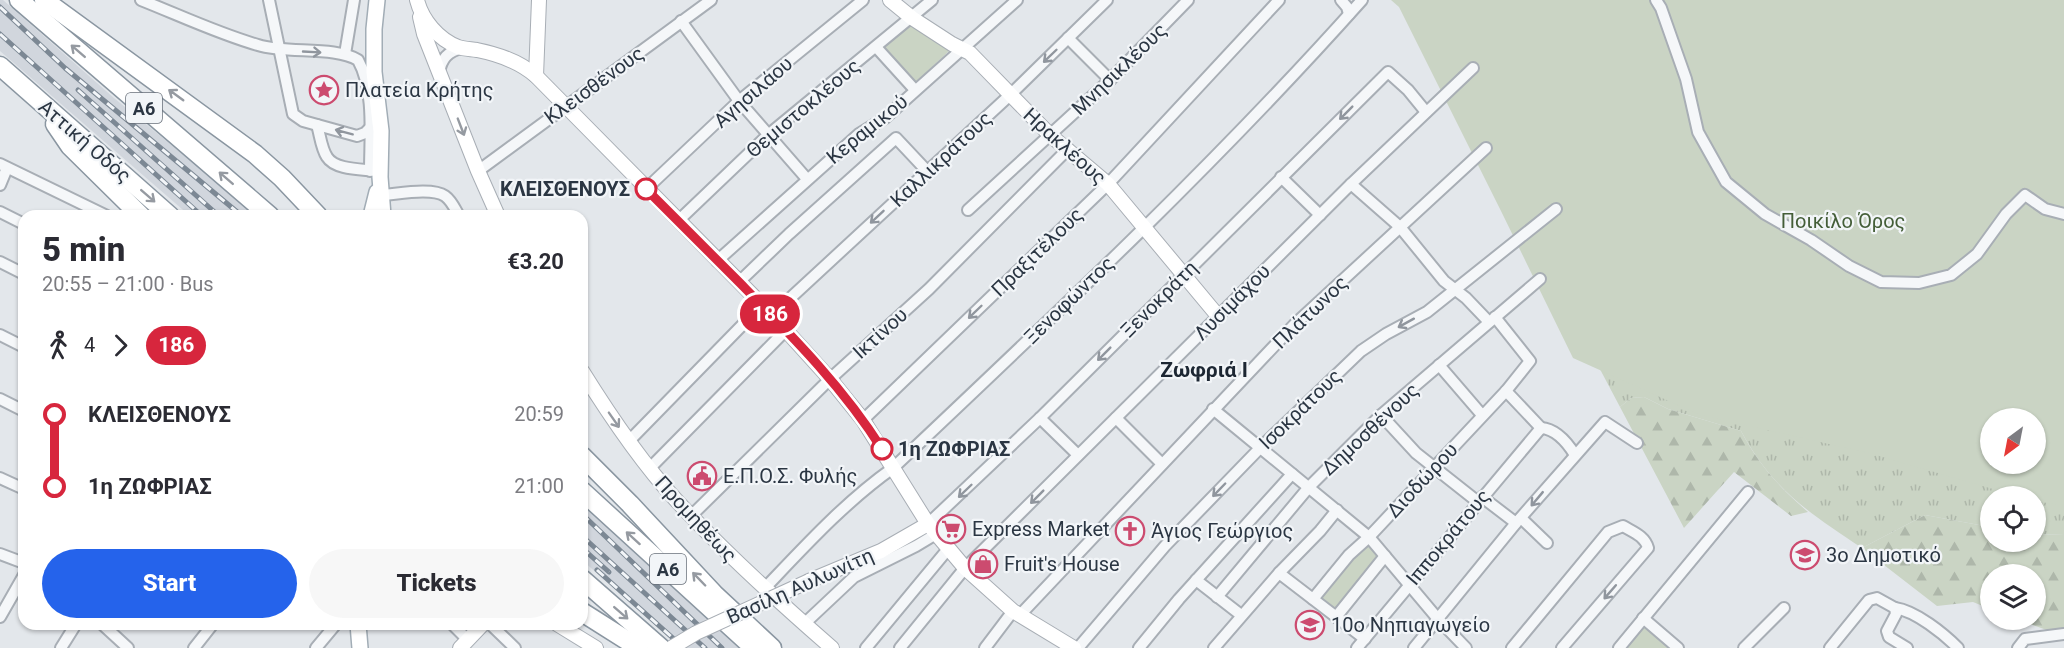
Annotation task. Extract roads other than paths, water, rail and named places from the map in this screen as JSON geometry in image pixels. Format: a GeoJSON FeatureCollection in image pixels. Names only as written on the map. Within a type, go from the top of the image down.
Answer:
{"type":"FeatureCollection","features":[{"type":"Feature","properties":{"kind":"highway","name":"Α6"},"geometry":{"type":"LineString","coordinates":[[19,0],[263,210]]}},
{"type":"Feature","properties":{"kind":"highway"},"geometry":{"type":"LineString","coordinates":[[44,0],[255,154],[312,210]]}},
{"type":"Feature","properties":{"kind":"highway","name":"Αττική Οδός"},"geometry":{"type":"LineString","coordinates":[[0,66],[163,210]]}},
{"type":"Feature","properties":{"kind":"highway"},"geometry":{"type":"LineString","coordinates":[[41,102],[70,146],[135,210]]}},
{"type":"Feature","properties":{"kind":"highway"},"geometry":{"type":"LineString","coordinates":[[588,462],[714,594],[772,648]]}},
{"type":"Feature","properties":{"kind":"highway","name":"Α6"},"geometry":{"type":"LineString","coordinates":[[588,496],[754,648]]}},
{"type":"Feature","properties":{"kind":"highway"},"geometry":{"type":"LineString","coordinates":[[588,584],[660,648]]}},
{"type":"Feature","properties":{"kind":"highway"},"geometry":{"type":"LineString","coordinates":[[588,616],[639,648]]}},
{"type":"Feature","properties":{"kind":"main road"},"geometry":{"type":"LineString","coordinates":[[372,210],[381,130],[374,72],[377,0]]}},
{"type":"Feature","properties":{"kind":"main road"},"geometry":{"type":"LineString","coordinates":[[536,76],[539,0]]}},
{"type":"Feature","properties":{"kind":"main road","name":"Ηρακλέους"},"geometry":{"type":"LineString","coordinates":[[890,0],[912,18],[970,53],[1050,135],[1108,184],[1218,316]]}},
{"type":"Feature","properties":{"kind":"main road"},"geometry":{"type":"LineString","coordinates":[[420,1],[438,24],[477,50]]}},
{"type":"Feature","properties":{"kind":"main road"},"geometry":{"type":"LineString","coordinates":[[420,1],[424,18],[445,39],[462,48],[477,50],[517,63],[536,76],[767,310],[830,379],[863,420],[932,529],[965,568],[1016,613],[1076,648]]}},
{"type":"Feature","properties":{"kind":"main road"},"geometry":{"type":"LineString","coordinates":[[420,1],[424,34],[495,210]]}},
{"type":"Feature","properties":{"kind":"main road"},"geometry":{"type":"LineString","coordinates":[[377,173],[382,195],[382,210]]}},
{"type":"Feature","properties":{"kind":"main road","name":"Προμηθέως"},"geometry":{"type":"LineString","coordinates":[[588,380],[649,469],[691,516],[765,588],[832,648]]}},
{"type":"Feature","properties":{"kind":"main road","name":"Βασίλη Αυλωνίτη"},"geometry":{"type":"LineString","coordinates":[[670,648],[705,628],[932,529]]}},
{"type":"Feature","properties":{"kind":"main road"},"geometry":{"type":"LineString","coordinates":[[358,630],[360,648]]}},
{"type":"Feature","properties":{"kind":"main road"},"geometry":{"type":"LineString","coordinates":[[366,630],[368,648]]}},
{"type":"Feature","properties":{"kind":"main road"},"geometry":{"type":"LineString","coordinates":[[464,643],[477,630]]}},
{"type":"Feature","properties":{"kind":"main road"},"geometry":{"type":"LineString","coordinates":[[567,630],[596,648]]}},
{"type":"Feature","properties":{"kind":"street"},"geometry":{"type":"LineString","coordinates":[[141,0],[257,45],[278,50],[345,54],[358,60],[364,74],[377,173],[340,166],[330,160],[326,155],[317,125]]}},
{"type":"Feature","properties":{"kind":"street"},"geometry":{"type":"LineString","coordinates":[[269,0],[291,111],[299,120],[357,136],[370,128]]}},
{"type":"Feature","properties":{"kind":"street"},"geometry":{"type":"LineString","coordinates":[[345,54],[354,0]]}},
{"type":"Feature","properties":{"kind":"street","name":"Κλεισθένους"},"geometry":{"type":"LineString","coordinates":[[478,171],[711,0]]}},
{"type":"Feature","properties":{"kind":"street","name":"Αγησιλάου"},"geometry":{"type":"LineString","coordinates":[[646,189],[739,101],[863,0]]}},
{"type":"Feature","properties":{"kind":"street","name":"Θεμιστοκλέους"},"geometry":{"type":"LineString","coordinates":[[678,221],[768,135],[932,0]]}},
{"type":"Feature","properties":{"kind":"street","name":"Κεραμικού"},"geometry":{"type":"LineString","coordinates":[[717,261],[807,179],[859,134],[885,118],[1017,0]]}},
{"type":"Feature","properties":{"kind":"street","name":"Καλλικράτους"},"geometry":{"type":"LineString","coordinates":[[629,441],[767,310],[927,171],[1010,95],[1107,0]]}},
{"type":"Feature","properties":{"kind":"street","name":"Μνησικλέους"},"geometry":{"type":"LineString","coordinates":[[968,210],[1110,80],[1188,0]]}},
{"type":"Feature","properties":{"kind":"street","name":"Πραξιτέλους"},"geometry":{"type":"LineString","coordinates":[[863,420],[1108,184],[1279,0]]}},
{"type":"Feature","properties":{"kind":"street"},"geometry":{"type":"LineString","coordinates":[[1341,0],[1349,14]]}},
{"type":"Feature","properties":{"kind":"street","name":"Ξενοφώντος"},"geometry":{"type":"LineString","coordinates":[[765,588],[836,516],[872,483],[893,468],[1145,226],[1280,91],[1362,0]]}},
{"type":"Feature","properties":{"kind":"street"},"geometry":{"type":"LineString","coordinates":[[1656,0],[1661,8],[1686,79],[1698,132],[1726,182],[1765,214],[1811,240],[1849,266],[1881,282],[1919,284],[1951,275],[1977,254],[2006,214],[2025,195],[2044,209],[2064,214]]}},
{"type":"Feature","properties":{"kind":"street"},"geometry":{"type":"LineString","coordinates":[[681,21],[739,101],[807,179]]}},
{"type":"Feature","properties":{"kind":"street"},"geometry":{"type":"LineString","coordinates":[[1068,38],[1110,80]]}},
{"type":"Feature","properties":{"kind":"street"},"geometry":{"type":"LineString","coordinates":[[876,47],[915,90]]}},
{"type":"Feature","properties":{"kind":"street"},"geometry":{"type":"LineString","coordinates":[[439,73],[446,56],[462,48]]}},
{"type":"Feature","properties":{"kind":"street","name":"Λυσιμάχου"},"geometry":{"type":"LineString","coordinates":[[900,648],[965,568],[1351,184],[1473,68]]}},
{"type":"Feature","properties":{"kind":"street","name":"Ξενοκράτη"},"geometry":{"type":"LineString","coordinates":[[804,624],[854,577],[916,546],[1182,275],[1388,72],[1408,90],[1426,112]]}},
{"type":"Feature","properties":{"kind":"street"},"geometry":{"type":"LineString","coordinates":[[739,282],[896,138],[927,171]]}},
{"type":"Feature","properties":{"kind":"street","name":"Πλάτωνος"},"geometry":{"type":"LineString","coordinates":[[985,648],[1294,325],[1486,148]]}},
{"type":"Feature","properties":{"kind":"street","name":"Ικτίνου"},"geometry":{"type":"LineString","coordinates":[[691,516],[830,379],[929,289],[1068,149]]}},
{"type":"Feature","properties":{"kind":"street"},"geometry":{"type":"LineString","coordinates":[[0,185],[4,166],[95,210]]}},
{"type":"Feature","properties":{"kind":"street"},"geometry":{"type":"LineString","coordinates":[[1281,177],[1320,215]]}},
{"type":"Feature","properties":{"kind":"street"},"geometry":{"type":"LineString","coordinates":[[1351,184],[1400,227],[1453,290],[1492,320]]}},
{"type":"Feature","properties":{"kind":"street"},"geometry":{"type":"LineString","coordinates":[[382,195],[416,192],[440,194],[450,200],[456,210]]}},
{"type":"Feature","properties":{"kind":"street","name":"Ισοκράτους"},"geometry":{"type":"LineString","coordinates":[[1076,648],[1165,546],[1260,448],[1361,351],[1426,312],[1556,209]]}},
{"type":"Feature","properties":{"kind":"street"},"geometry":{"type":"LineString","coordinates":[[0,212],[18,221]]}},
{"type":"Feature","properties":{"kind":"street"},"geometry":{"type":"LineString","coordinates":[[0,262],[18,271]]}},
{"type":"Feature","properties":{"kind":"street","name":"Δημοσθένους"},"geometry":{"type":"LineString","coordinates":[[1217,597],[1309,487],[1380,415],[1540,279]]}},
{"type":"Feature","properties":{"kind":"street","name":"Διοδώρου"},"geometry":{"type":"LineString","coordinates":[[1313,599],[1349,555],[1369,537],[1506,391],[1530,361],[1492,320]]}},
{"type":"Feature","properties":{"kind":"street"},"geometry":{"type":"LineString","coordinates":[[649,469],[786,330]]}},
{"type":"Feature","properties":{"kind":"street"},"geometry":{"type":"LineString","coordinates":[[0,335],[18,344]]}},
{"type":"Feature","properties":{"kind":"street"},"geometry":{"type":"LineString","coordinates":[[1439,365],[1482,415]]}},
{"type":"Feature","properties":{"kind":"street"},"geometry":{"type":"LineString","coordinates":[[1506,391],[1541,428],[1547,428],[1568,443],[1575,455]]}},
{"type":"Feature","properties":{"kind":"street"},"geometry":{"type":"LineString","coordinates":[[0,399],[18,408]]}},
{"type":"Feature","properties":{"kind":"street"},"geometry":{"type":"LineString","coordinates":[[1213,409],[1369,537],[1408,585],[1466,648]]}},
{"type":"Feature","properties":{"kind":"street"},"geometry":{"type":"LineString","coordinates":[[1380,415],[1416,453],[1480,500],[1519,521],[1547,543]]}},
{"type":"Feature","properties":{"kind":"street"},"geometry":{"type":"LineString","coordinates":[[1040,418],[1078,455]]}},
{"type":"Feature","properties":{"kind":"street"},"geometry":{"type":"LineString","coordinates":[[1116,418],[1162,464]]}},
{"type":"Feature","properties":{"kind":"street"},"geometry":{"type":"LineString","coordinates":[[1414,648],[1605,422],[1637,443]]}},
{"type":"Feature","properties":{"kind":"street","name":"Ιπποκράτους"},"geometry":{"type":"LineString","coordinates":[[1357,648],[1541,428]]}},
{"type":"Feature","properties":{"kind":"street"},"geometry":{"type":"LineString","coordinates":[[1139,648],[1196,580],[1292,474]]}},
{"type":"Feature","properties":{"kind":"street"},"geometry":{"type":"LineString","coordinates":[[0,478],[18,486]]}},
{"type":"Feature","properties":{"kind":"street"},"geometry":{"type":"LineString","coordinates":[[1619,648],[1748,492]]}},
{"type":"Feature","properties":{"kind":"street"},"geometry":{"type":"LineString","coordinates":[[1214,648],[1241,615],[1337,510]]}},
{"type":"Feature","properties":{"kind":"street"},"geometry":{"type":"LineString","coordinates":[[1512,648],[1608,532],[1623,526],[1647,542],[1648,548],[1562,648]]}},
{"type":"Feature","properties":{"kind":"street"},"geometry":{"type":"LineString","coordinates":[[866,648],[948,549]]}},
{"type":"Feature","properties":{"kind":"street"},"geometry":{"type":"LineString","coordinates":[[0,555],[18,561]]}},
{"type":"Feature","properties":{"kind":"street"},"geometry":{"type":"LineString","coordinates":[[1336,617],[1385,556]]}},
{"type":"Feature","properties":{"kind":"street"},"geometry":{"type":"LineString","coordinates":[[1279,573],[1365,639]]}},
{"type":"Feature","properties":{"kind":"street"},"geometry":{"type":"LineString","coordinates":[[1196,580],[1241,615]]}},
{"type":"Feature","properties":{"kind":"street"},"geometry":{"type":"LineString","coordinates":[[0,616],[18,584]]}},
{"type":"Feature","properties":{"kind":"street"},"geometry":{"type":"LineString","coordinates":[[1830,648],[1869,600],[1877,598],[1906,611],[1942,632],[1958,648]]}},
{"type":"Feature","properties":{"kind":"street"},"geometry":{"type":"LineString","coordinates":[[1895,608],[1896,614],[1887,632],[1889,637],[1907,648]]}},
{"type":"Feature","properties":{"kind":"street"},"geometry":{"type":"LineString","coordinates":[[1744,648],[1784,609]]}},
{"type":"Feature","properties":{"kind":"street"},"geometry":{"type":"LineString","coordinates":[[1644,618],[1678,648]]}},
{"type":"Feature","properties":{"kind":"street"},"geometry":{"type":"LineString","coordinates":[[61,648],[72,630]]}},
{"type":"Feature","properties":{"kind":"street"},"geometry":{"type":"LineString","coordinates":[[108,630],[128,648]]}},
{"type":"Feature","properties":{"kind":"street"},"geometry":{"type":"LineString","coordinates":[[194,648],[208,630]]}},
{"type":"Feature","properties":{"kind":"street"},"geometry":{"type":"LineString","coordinates":[[316,648],[331,630]]}},
{"type":"Feature","properties":{"kind":"street"},"geometry":{"type":"LineString","coordinates":[[456,630],[464,643]]}},
{"type":"Feature","properties":{"kind":"street"},"geometry":{"type":"LineString","coordinates":[[496,630],[515,648]]}},
{"type":"Feature","properties":{"kind":"street"},"geometry":{"type":"LineString","coordinates":[[2018,648],[2025,639],[2063,636]]}},
{"type":"Feature","properties":{"kind":"railway"},"geometry":{"type":"LineString","coordinates":[[0,7],[65,68],[235,210]]}},
{"type":"Feature","properties":{"kind":"railway"},"geometry":{"type":"LineString","coordinates":[[0,34],[195,210]]}},
{"type":"Feature","properties":{"kind":"railway"},"geometry":{"type":"LineString","coordinates":[[78,90],[212,210]]}},
{"type":"Feature","properties":{"kind":"railway"},"geometry":{"type":"LineString","coordinates":[[588,520],[722,648]]}},
{"type":"Feature","properties":{"kind":"railway"},"geometry":{"type":"LineString","coordinates":[[588,541],[705,648]]}},
{"type":"Feature","properties":{"kind":"railway"},"geometry":{"type":"LineString","coordinates":[[588,553],[609,572]]}},
{"type":"Feature","properties":{"kind":"railway"},"geometry":{"type":"LineString","coordinates":[[597,570],[684,648]]}},
{"type":"Feature","properties":{"kind":"place","name":"Πλατεία Κρήτης"},"geometry":{"type":"Point","coordinates":[324,90]}},
{"type":"Feature","properties":{"kind":"place","name":"ΚΛΕΙΣΘΕΝΟΥΣ"},"geometry":{"type":"Point","coordinates":[646,189]}},
{"type":"Feature","properties":{"kind":"place","name":"1η ΖΩΦΡΙΑΣ"},"geometry":{"type":"Point","coordinates":[882,449]}},
{"type":"Feature","properties":{"kind":"place","name":"Ε.Π.Ο.Σ. Φυλής"},"geometry":{"type":"Point","coordinates":[702,476]}},
{"type":"Feature","properties":{"kind":"place","name":"Express Market"},"geometry":{"type":"Point","coordinates":[951,529]}},
{"type":"Feature","properties":{"kind":"place","name":"Άγιος Γεώργιος"},"geometry":{"type":"Point","coordinates":[1130,531]}},
{"type":"Feature","properties":{"kind":"place","name":"3ο Δημοτικό"},"geometry":{"type":"Point","coordinates":[1805,555]}},
{"type":"Feature","properties":{"kind":"place","name":"Fruit's House"},"geometry":{"type":"Point","coordinates":[983,564]}},
{"type":"Feature","properties":{"kind":"place","name":"10ο Νηπιαγωγείο"},"geometry":{"type":"Point","coordinates":[1310,625]}},
{"type":"Feature","properties":{"kind":"district","name":"Ζωφριά Ι"},"geometry":{"type":"Point","coordinates":[1204,370]}},
{"type":"Feature","properties":{"kind":"park label","name":"Ποικίλο Όρος"},"geometry":{"type":"Point","coordinates":[1843,221]}}]}
